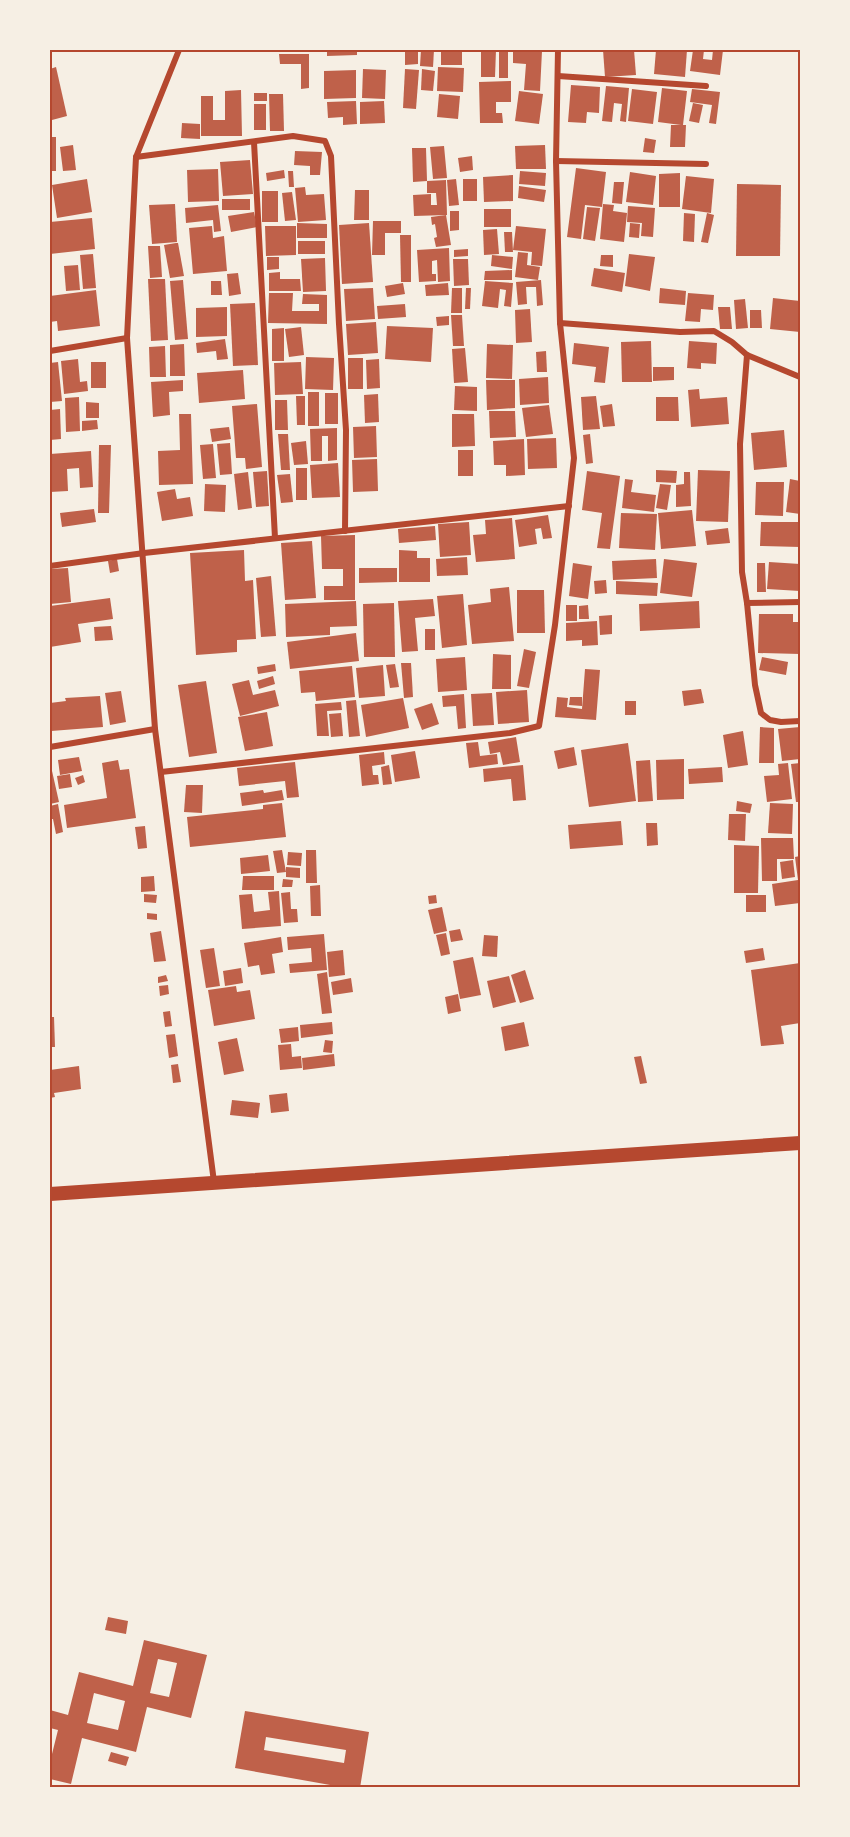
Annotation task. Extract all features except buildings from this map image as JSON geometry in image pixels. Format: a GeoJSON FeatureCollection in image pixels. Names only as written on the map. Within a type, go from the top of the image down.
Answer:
{"type":"FeatureCollection","features":[{"type":"Feature","properties":{"kind":"main road"},"geometry":{"type":"LineString","coordinates":[[50,1194],[801,1143]]}},
{"type":"Feature","properties":{"kind":"street"},"geometry":{"type":"LineString","coordinates":[[179,50],[136,157],[127,338],[155,729],[214,1183]]}},
{"type":"Feature","properties":{"kind":"street"},"geometry":{"type":"LineString","coordinates":[[161,772],[510,733],[539,726],[555,626],[574,458],[560,323],[556,161],[558,50]]}},
{"type":"Feature","properties":{"kind":"street"},"geometry":{"type":"LineString","coordinates":[[558,76],[706,86]]}},
{"type":"Feature","properties":{"kind":"street"},"geometry":{"type":"LineString","coordinates":[[136,157],[293,136],[325,141],[331,156],[346,430],[345,531]]}},
{"type":"Feature","properties":{"kind":"street"},"geometry":{"type":"LineString","coordinates":[[254,142],[275,538]]}},
{"type":"Feature","properties":{"kind":"street"},"geometry":{"type":"LineString","coordinates":[[556,161],[705,164]]}},
{"type":"Feature","properties":{"kind":"street"},"geometry":{"type":"LineString","coordinates":[[560,323],[680,332],[714,332],[732,342],[747,355],[801,377]]}},
{"type":"Feature","properties":{"kind":"street"},"geometry":{"type":"LineString","coordinates":[[50,351],[127,338]]}},
{"type":"Feature","properties":{"kind":"street"},"geometry":{"type":"LineString","coordinates":[[747,355],[740,444],[742,572],[754,685],[761,713],[770,720],[801,721]]}},
{"type":"Feature","properties":{"kind":"street"},"geometry":{"type":"LineString","coordinates":[[50,566],[144,553],[569,506]]}},
{"type":"Feature","properties":{"kind":"street"},"geometry":{"type":"LineString","coordinates":[[747,603],[801,602]]}},
{"type":"Feature","properties":{"kind":"street"},"geometry":{"type":"LineString","coordinates":[[50,747],[155,729]]}}]}
